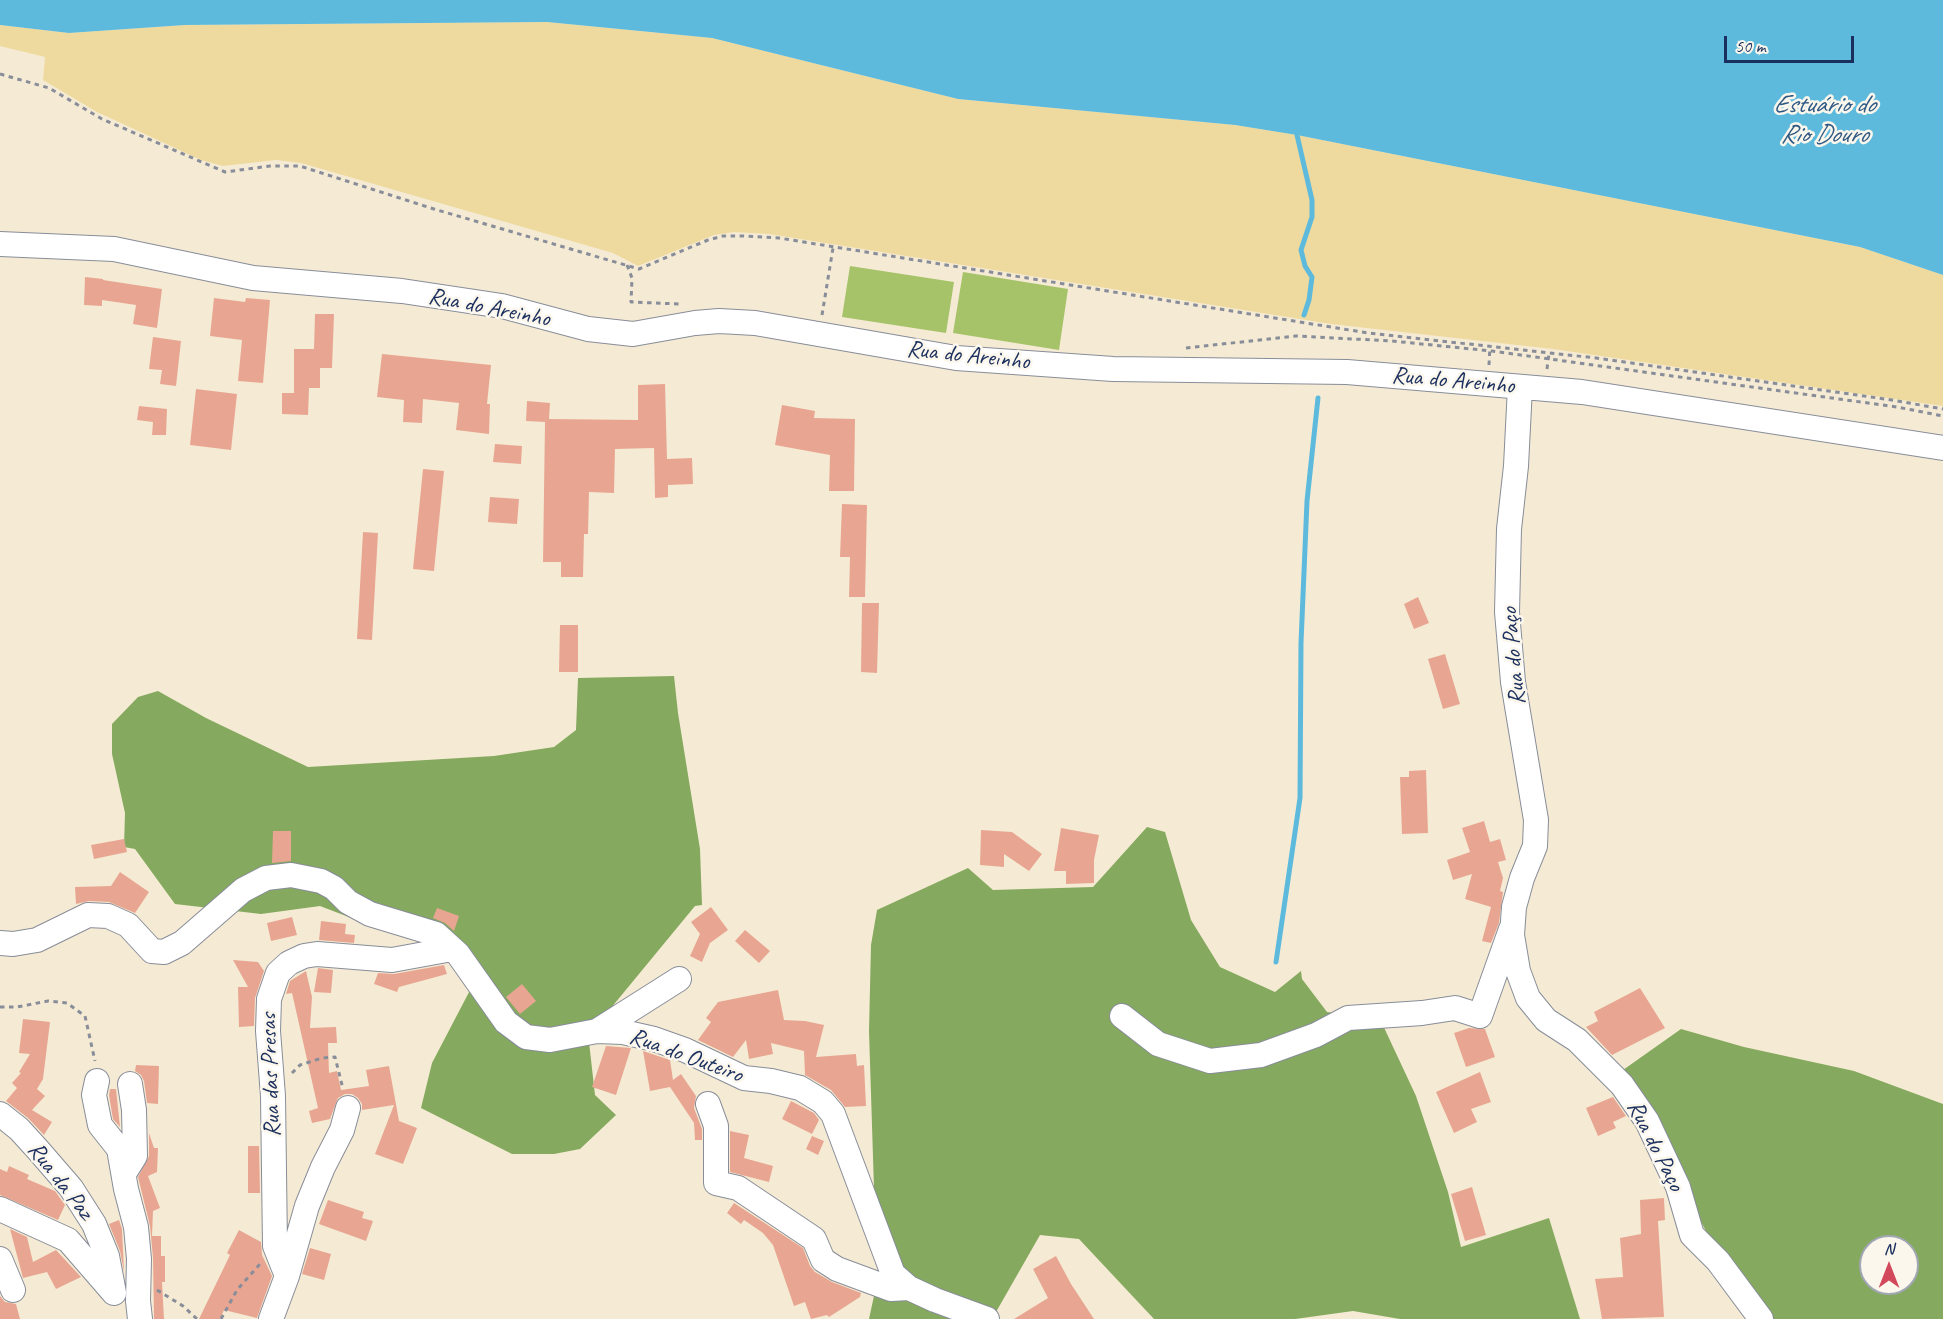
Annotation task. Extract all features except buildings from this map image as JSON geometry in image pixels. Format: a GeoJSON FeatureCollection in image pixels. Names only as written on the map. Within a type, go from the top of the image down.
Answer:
{"type":"FeatureCollection","features":[{"type":"Feature","properties":{"kind":"street","name":"Rua do Areinho"},"geometry":{"type":"LineString","coordinates":[[0,244],[114,249],[253,278],[402,291],[502,306],[588,329],[633,334],[694,323],[719,321],[755,323],[956,358],[1113,369],[1347,372],[1582,392],[1943,448]]}},
{"type":"Feature","properties":{"kind":"street","name":"Rua do Paço"},"geometry":{"type":"LineString","coordinates":[[1520,387],[1516,466],[1509,529],[1508,612],[1513,682],[1536,820],[1535,846],[1522,878],[1514,907],[1512,934],[1518,971],[1528,998],[1546,1020],[1577,1040],[1622,1085],[1647,1121],[1678,1187],[1692,1235],[1718,1261],[1761,1319]]}},
{"type":"Feature","properties":{"kind":"street","name":"Rua do Outeiro"},"geometry":{"type":"LineString","coordinates":[[0,943],[13,944],[37,940],[88,915],[108,916],[128,925],[152,951],[164,952],[182,944],[243,890],[266,878],[291,875],[321,881],[334,888],[348,902],[370,914],[436,934],[452,949],[506,1022],[526,1037],[550,1040],[597,1031],[623,1032],[654,1039],[685,1050],[744,1078],[800,1088],[822,1102],[833,1114],[893,1274],[909,1288],[987,1319]]}},
{"type":"Feature","properties":{"kind":"street","name":"Rua do Paço"},"geometry":{"type":"LineString","coordinates":[[1122,1016],[1158,1044],[1210,1061],[1261,1055],[1316,1035],[1348,1018],[1422,1013],[1455,1008],[1480,1016],[1513,921]]}},
{"type":"Feature","properties":{"kind":"street","name":"Rua das Presas"},"geometry":{"type":"LineString","coordinates":[[286,1276],[275,1246],[273,1096],[268,1031],[269,999],[278,973],[289,963],[304,956],[318,954],[393,960],[452,949]]}},
{"type":"Feature","properties":{"kind":"street"},"geometry":{"type":"LineString","coordinates":[[597,1031],[680,979]]}},
{"type":"Feature","properties":{"kind":"street"},"geometry":{"type":"LineString","coordinates":[[98,1081],[94,1095],[100,1125],[120,1149],[136,1227],[140,1319]]}},
{"type":"Feature","properties":{"kind":"street"},"geometry":{"type":"LineString","coordinates":[[124,1174],[135,1156],[134,1110],[130,1084]]}},
{"type":"Feature","properties":{"kind":"street","name":"Rua do Outeiro"},"geometry":{"type":"LineString","coordinates":[[708,1104],[716,1126],[716,1183],[738,1188],[814,1239],[822,1260],[837,1269],[891,1289],[909,1288]]}},
{"type":"Feature","properties":{"kind":"street"},"geometry":{"type":"LineString","coordinates":[[271,1319],[307,1206],[342,1130],[348,1108]]}},
{"type":"Feature","properties":{"kind":"street","name":"Rua da Paz"},"geometry":{"type":"LineString","coordinates":[[0,1114],[19,1129],[71,1188],[94,1224],[107,1256],[114,1293]]}},
{"type":"Feature","properties":{"kind":"street"},"geometry":{"type":"LineString","coordinates":[[0,1209],[68,1240],[114,1293],[131,1319]]}},
{"type":"Feature","properties":{"kind":"street"},"geometry":{"type":"LineString","coordinates":[[0,1259],[13,1290]]}},
{"type":"Feature","properties":{"kind":"path"},"geometry":{"type":"LineString","coordinates":[[0,74],[49,88],[102,119],[225,172],[270,166],[300,166],[434,209],[639,269],[723,236],[779,238],[1368,333],[1596,358],[1943,409]]}},
{"type":"Feature","properties":{"kind":"path"},"geometry":{"type":"LineString","coordinates":[[818,334],[833,247]]}},
{"type":"Feature","properties":{"kind":"path"},"geometry":{"type":"LineString","coordinates":[[627,265],[632,278],[631,302],[687,304]]}},
{"type":"Feature","properties":{"kind":"path"},"geometry":{"type":"LineString","coordinates":[[1183,348],[1296,336],[1392,341],[1492,351],[1897,407],[1943,416]]}},
{"type":"Feature","properties":{"kind":"path"},"geometry":{"type":"LineString","coordinates":[[0,1007],[17,1007],[48,1001],[67,1004],[85,1016],[98,1081]]}},
{"type":"Feature","properties":{"kind":"path"},"geometry":{"type":"LineString","coordinates":[[273,1096],[300,1065],[322,1058],[335,1057],[348,1108]]}},
{"type":"Feature","properties":{"kind":"path"},"geometry":{"type":"LineString","coordinates":[[221,1319],[237,1290],[275,1246]]}},
{"type":"Feature","properties":{"kind":"path"},"geometry":{"type":"LineString","coordinates":[[139,1284],[150,1286],[183,1306],[197,1319]]}},
{"type":"Feature","properties":{"kind":"green space"},"geometry":{"type":"Polygon","coordinates":[[[850,266],[954,282],[946,333],[842,317],[850,266]]]}},
{"type":"Feature","properties":{"kind":"green space"},"geometry":{"type":"Polygon","coordinates":[[[963,272],[1068,289],[1059,350],[953,333],[963,272]]]}},
{"type":"Feature","properties":{"kind":"green space"},"geometry":{"type":"Polygon","coordinates":[[[674,676],[700,849],[702,905],[695,906],[606,1014],[589,1042],[595,1095],[616,1115],[580,1149],[554,1154],[512,1154],[421,1108],[432,1063],[479,973],[448,932],[380,929],[320,906],[261,914],[175,904],[135,849],[124,847],[125,813],[112,754],[112,724],[138,697],[158,691],[206,718],[308,767],[494,756],[554,747],[576,730],[578,678],[674,676]]]}},
{"type":"Feature","properties":{"kind":"green space"},"geometry":{"type":"Polygon","coordinates":[[[1147,827],[1165,832],[1191,920],[1220,967],[1275,992],[1301,971],[1302,979],[1327,1012],[1380,1019],[1416,1096],[1448,1192],[1461,1247],[1549,1218],[1580,1319],[1400,1319],[1353,1311],[1295,1319],[1154,1319],[1079,1239],[1040,1235],[992,1319],[869,1319],[880,1268],[875,1220],[869,1031],[871,945],[877,910],[968,868],[993,890],[1093,887],[1147,827]]]}},
{"type":"Feature","properties":{"kind":"green space"},"geometry":{"type":"Polygon","coordinates":[[[1681,1029],[1744,1047],[1854,1071],[1943,1104],[1943,1319],[1753,1319],[1629,1087],[1623,1070],[1681,1029]]]}},
{"type":"Feature","properties":{"kind":"sand"},"geometry":{"type":"Polygon","coordinates":[[[547,22],[712,38],[958,99],[1235,125],[1297,135],[1860,247],[1943,275],[1943,406],[1553,349],[1331,324],[769,234],[734,232],[714,235],[638,266],[613,253],[301,163],[276,160],[223,166],[201,160],[97,112],[43,80],[45,57],[0,46],[0,25],[69,33],[185,25],[547,22]]]}},
{"type":"Feature","properties":{"kind":"water","name":"Estuário do Rio Douro"},"geometry":{"type":"Polygon","coordinates":[[[0,0],[1943,0],[1943,275],[1860,247],[1297,135],[1235,125],[958,99],[712,38],[547,22],[185,25],[69,33],[0,25],[0,0]]]}},
{"type":"Feature","properties":{"kind":"waterway"},"geometry":{"type":"LineString","coordinates":[[1297,130],[1312,200],[1312,217],[1301,250],[1305,266],[1312,277],[1309,300],[1304,315]]}},
{"type":"Feature","properties":{"kind":"waterway"},"geometry":{"type":"LineString","coordinates":[[1276,962],[1300,798],[1301,643],[1307,501],[1318,398]]}}]}
